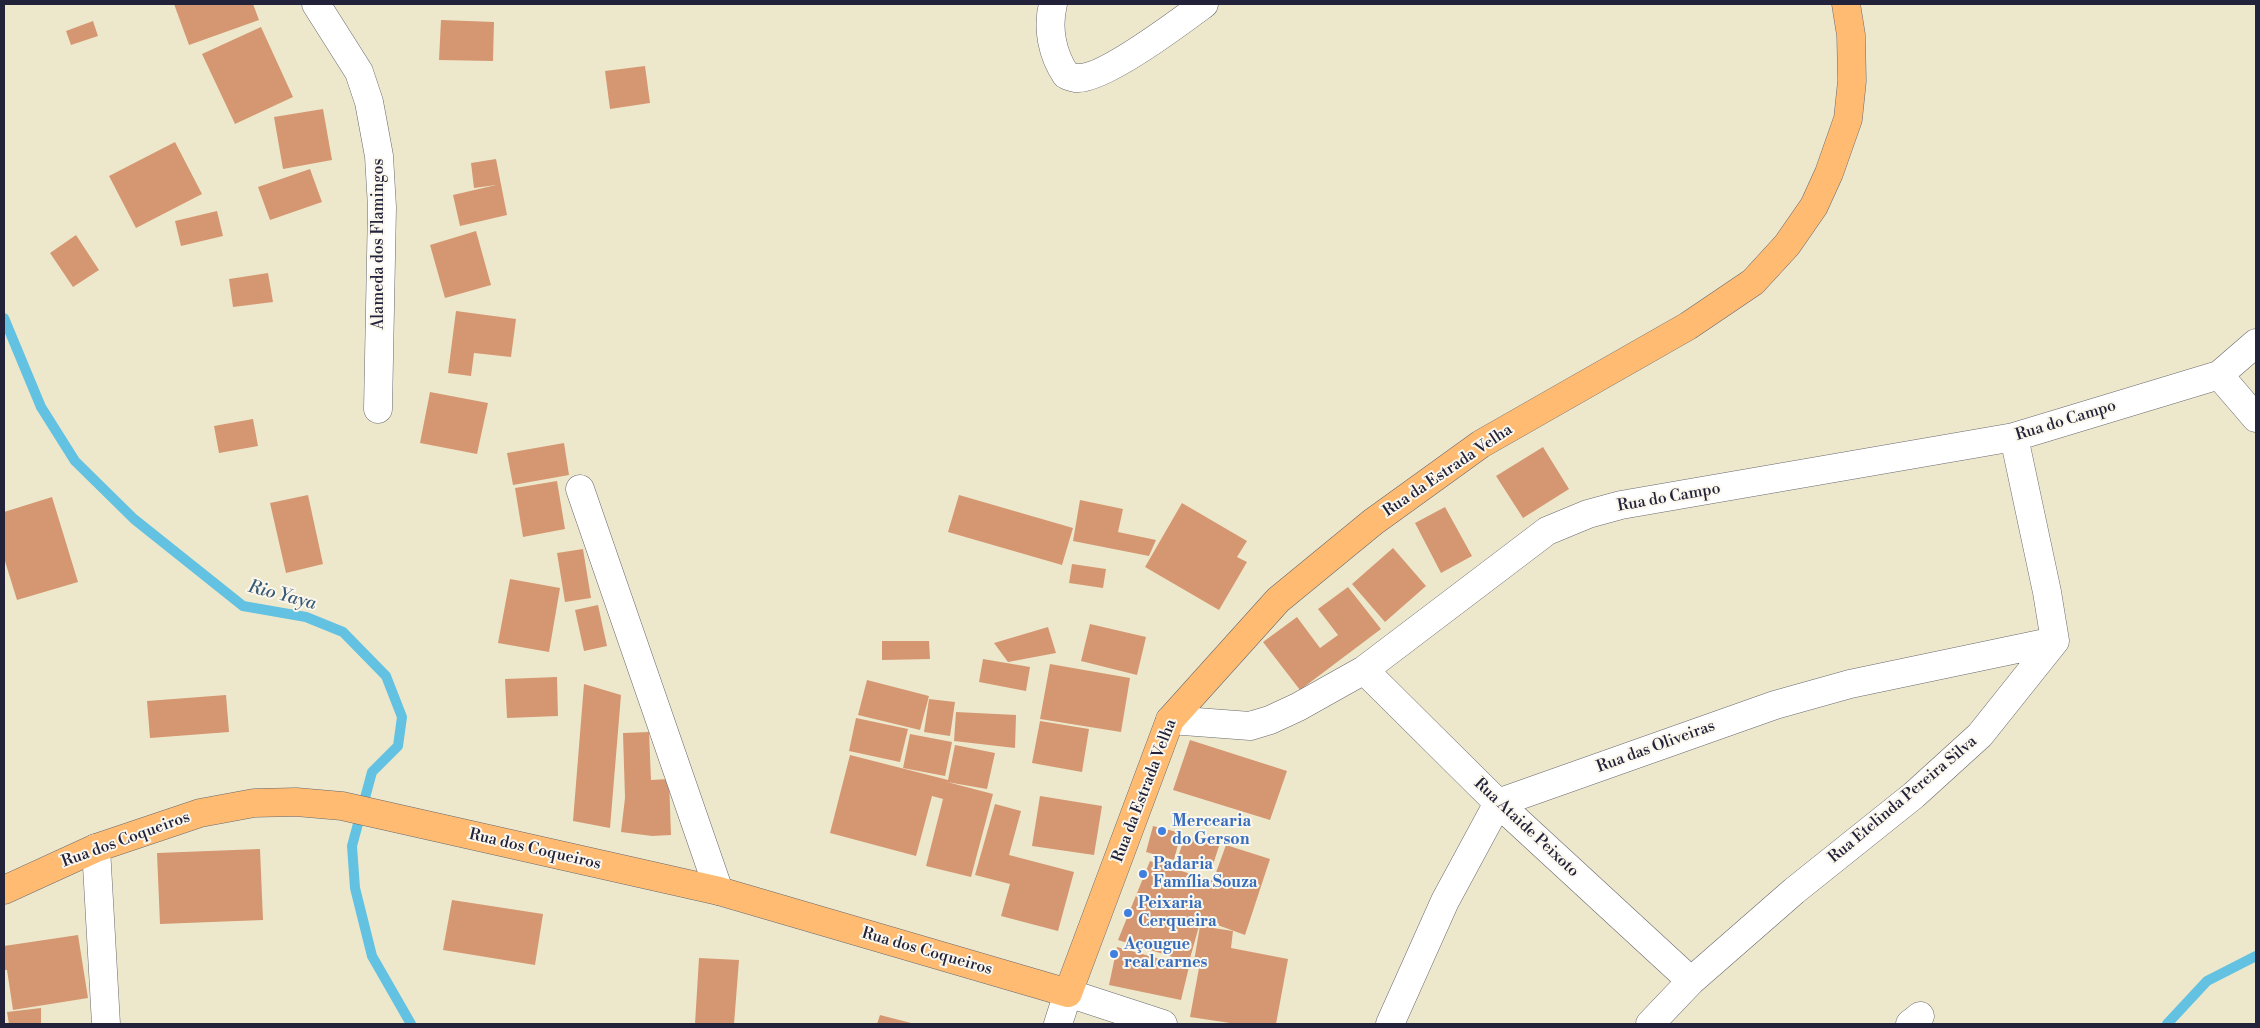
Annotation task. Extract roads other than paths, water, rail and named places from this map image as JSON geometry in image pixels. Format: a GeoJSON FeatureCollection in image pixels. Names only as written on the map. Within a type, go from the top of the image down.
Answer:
{"type":"FeatureCollection","features":[{"type":"Feature","properties":{"kind":"main road","name":"Rua da Estrada Velha"},"geometry":{"type":"LineString","coordinates":[[1068,993],[1170,720],[1278,600],[1373,522],[1481,444],[1688,326],[1753,282],[1787,245],[1814,206],[1829,173],[1848,119],[1851,35],[1846,4]]}},
{"type":"Feature","properties":{"kind":"main road","name":"Rua dos Coqueiros"},"geometry":{"type":"LineString","coordinates":[[4,890],[96,848],[200,813],[254,803],[296,802],[342,806],[719,891],[1068,993]]}},
{"type":"Feature","properties":{"kind":"street","name":"Alameda dos Flamingos"},"geometry":{"type":"LineString","coordinates":[[316,4],[359,72],[369,102],[379,156],[382,207],[378,409]]}},
{"type":"Feature","properties":{"kind":"street"},"geometry":{"type":"LineString","coordinates":[[1053,4],[1050,16],[1053,50],[1066,75],[1076,79],[1085,78],[1107,68],[1152,42],[1204,4]]}},
{"type":"Feature","properties":{"kind":"street","name":"Rua do Campo"},"geometry":{"type":"LineString","coordinates":[[1170,720],[1250,726],[1270,720],[1291,710],[1364,670],[1547,532],[1588,514],[1621,505],[2014,437],[2219,375],[2256,343]]}},
{"type":"Feature","properties":{"kind":"street"},"geometry":{"type":"LineString","coordinates":[[2219,375],[2256,418]]}},
{"type":"Feature","properties":{"kind":"street"},"geometry":{"type":"LineString","coordinates":[[2014,437],[2047,592],[2055,641]]}},
{"type":"Feature","properties":{"kind":"street"},"geometry":{"type":"LineString","coordinates":[[580,488],[719,891]]}},
{"type":"Feature","properties":{"kind":"street","name":"Rua das Oliveiras"},"geometry":{"type":"LineString","coordinates":[[1498,803],[1785,702],[1850,684],[2055,641]]}},
{"type":"Feature","properties":{"kind":"street","name":"Rua Etelinda Pereira Silva"},"geometry":{"type":"LineString","coordinates":[[1650,1024],[1691,982],[1794,891],[1914,795],[1980,734],[2011,698],[2055,641]]}},
{"type":"Feature","properties":{"kind":"street","name":"Rua Ataide Peixoto"},"geometry":{"type":"LineString","coordinates":[[1364,670],[1498,803],[1691,982]]}},
{"type":"Feature","properties":{"kind":"street"},"geometry":{"type":"LineString","coordinates":[[1390,1024],[1445,901],[1498,803]]}},
{"type":"Feature","properties":{"kind":"street"},"geometry":{"type":"LineString","coordinates":[[96,848],[106,1024]]}},
{"type":"Feature","properties":{"kind":"street"},"geometry":{"type":"LineString","coordinates":[[1058,1024],[1068,993],[1163,1024]]}},
{"type":"Feature","properties":{"kind":"waterway","name":"Rio Yaya"},"geometry":{"type":"LineString","coordinates":[[4,318],[41,407],[75,461],[134,519],[243,606],[306,617],[343,632],[386,676],[402,717],[398,746],[372,772],[352,846],[355,888],[372,956],[411,1024]]}},
{"type":"Feature","properties":{"kind":"waterway"},"geometry":{"type":"LineString","coordinates":[[2167,1024],[2207,981],[2256,956]]}},
{"type":"Feature","properties":{"kind":"place","name":"Mercearia do Gerson"},"geometry":{"type":"Point","coordinates":[1162,831]}},
{"type":"Feature","properties":{"kind":"place","name":"Padaria Família Souza"},"geometry":{"type":"Point","coordinates":[1143,874]}},
{"type":"Feature","properties":{"kind":"place","name":"Peixaria Cerqueira"},"geometry":{"type":"Point","coordinates":[1128,913]}},
{"type":"Feature","properties":{"kind":"place","name":"Açougue real carnes"},"geometry":{"type":"Point","coordinates":[1114,954]}}]}
